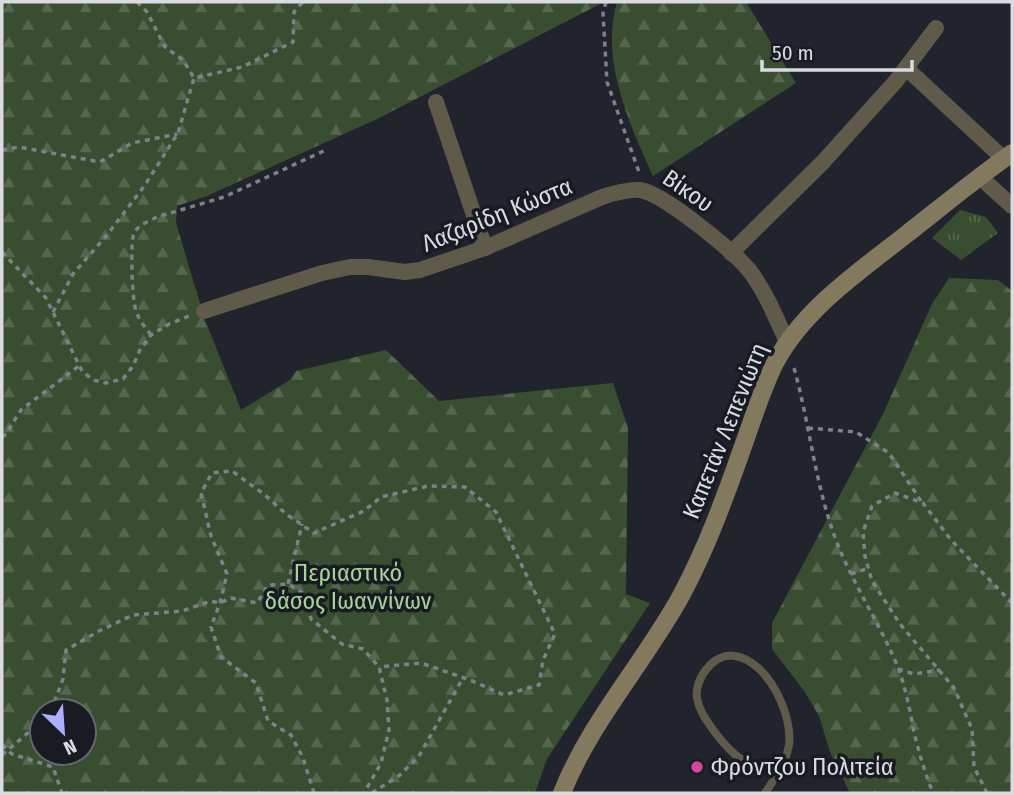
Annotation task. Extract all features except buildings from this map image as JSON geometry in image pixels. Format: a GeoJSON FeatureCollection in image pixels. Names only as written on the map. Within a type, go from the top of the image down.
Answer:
{"type":"FeatureCollection","features":[{"type":"Feature","properties":{"kind":"street"},"geometry":{"type":"LineString","coordinates":[[731,253],[823,162],[906,68],[936,29]]}},
{"type":"Feature","properties":{"kind":"street"},"geometry":{"type":"LineString","coordinates":[[906,68],[1008,156]]}},
{"type":"Feature","properties":{"kind":"street"},"geometry":{"type":"LineString","coordinates":[[436,102],[485,248]]}},
{"type":"Feature","properties":{"kind":"street","name":"Καπετάν Λεπενιώτη"},"geometry":{"type":"LineString","coordinates":[[562,793],[590,736],[684,589],[714,523],[770,374],[787,342],[828,299],[1008,156]]}},
{"type":"Feature","properties":{"kind":"street"},"geometry":{"type":"LineString","coordinates":[[979,177],[1012,206]]}},
{"type":"Feature","properties":{"kind":"street","name":"Λαζαρίδη Κώστα"},"geometry":{"type":"LineString","coordinates":[[204,311],[340,269],[358,266],[412,272],[485,248],[603,197],[629,190],[643,191]]}},
{"type":"Feature","properties":{"kind":"street","name":"Βίκου"},"geometry":{"type":"LineString","coordinates":[[643,191],[682,213],[749,270],[763,292],[787,342]]}},
{"type":"Feature","properties":{"kind":"lane"},"geometry":{"type":"LineString","coordinates":[[765,793],[780,771],[787,755],[788,723],[783,705],[778,695],[749,661],[727,655],[713,662],[699,681],[696,695],[702,712],[719,738],[741,760],[763,769],[780,771]]}},
{"type":"Feature","properties":{"kind":"path"},"geometry":{"type":"LineString","coordinates":[[53,312],[73,274],[145,186],[178,133],[194,78],[183,60],[165,47],[147,12],[137,2]]}},
{"type":"Feature","properties":{"kind":"path"},"geometry":{"type":"LineString","coordinates":[[194,78],[242,67],[293,42],[294,12],[303,2]]}},
{"type":"Feature","properties":{"kind":"path","name":"Βίκου"},"geometry":{"type":"LineString","coordinates":[[606,2],[603,13],[607,82],[640,174],[643,191]]}},
{"type":"Feature","properties":{"kind":"path"},"geometry":{"type":"LineString","coordinates":[[2,150],[19,147],[100,162],[132,143],[178,133]]}},
{"type":"Feature","properties":{"kind":"path"},"geometry":{"type":"LineString","coordinates":[[151,335],[134,306],[133,238],[136,230],[148,221],[234,193],[328,149]]}},
{"type":"Feature","properties":{"kind":"path"},"geometry":{"type":"LineString","coordinates":[[2,252],[47,298],[82,371],[93,380],[106,383],[123,379],[151,335],[169,324],[204,311]]}},
{"type":"Feature","properties":{"kind":"path"},"geometry":{"type":"LineString","coordinates":[[787,342],[830,524],[898,669],[922,762],[933,793]]}},
{"type":"Feature","properties":{"kind":"path"},"geometry":{"type":"LineString","coordinates":[[2,437],[21,410],[79,365]]}},
{"type":"Feature","properties":{"kind":"path"},"geometry":{"type":"LineString","coordinates":[[808,428],[856,432],[889,453],[951,540],[1012,603]]}},
{"type":"Feature","properties":{"kind":"path"},"geometry":{"type":"LineString","coordinates":[[314,793],[303,758],[291,735],[268,721],[256,683],[221,657],[211,627],[227,574],[211,536],[201,493],[212,473],[232,471],[314,533],[364,511],[381,497],[428,486],[465,487],[496,512],[555,634],[543,660],[539,684],[504,695],[421,663],[379,667]]}},
{"type":"Feature","properties":{"kind":"path"},"geometry":{"type":"LineString","coordinates":[[923,503],[895,493],[872,506],[863,532],[865,556],[872,581],[900,624],[954,688],[972,729],[974,767],[987,793]]}},
{"type":"Feature","properties":{"kind":"path"},"geometry":{"type":"LineString","coordinates":[[288,584],[302,524]]}},
{"type":"Feature","properties":{"kind":"path"},"geometry":{"type":"LineString","coordinates":[[852,574],[869,568]]}},
{"type":"Feature","properties":{"kind":"path"},"geometry":{"type":"LineString","coordinates":[[56,697],[63,679],[66,650],[99,631],[133,615],[182,611],[211,601],[220,603],[231,598],[257,603],[268,585],[288,584],[306,595],[311,619],[342,644],[363,649],[379,667],[387,700],[389,730],[381,763],[364,793]]}},
{"type":"Feature","properties":{"kind":"path"},"geometry":{"type":"LineString","coordinates":[[898,669],[914,674],[940,670]]}},
{"type":"Feature","properties":{"kind":"path"},"geometry":{"type":"LineString","coordinates":[[372,793],[400,775],[419,756],[463,678]]}},
{"type":"Feature","properties":{"kind":"path"},"geometry":{"type":"LineString","coordinates":[[2,755],[28,733]]}},
{"type":"Feature","properties":{"kind":"path"},"geometry":{"type":"LineString","coordinates":[[2,745],[12,754],[53,767],[62,793]]}},
{"type":"Feature","properties":{"kind":"green space","name":"Περιαστικό δάσος Ιωαννίνων"},"geometry":{"type":"Polygon","coordinates":[[[2,2],[604,2],[377,119],[207,196],[177,206],[176,223],[205,320],[241,410],[290,380],[296,371],[386,350],[439,401],[613,383],[628,428],[626,594],[650,603],[547,759],[535,793],[2,793],[2,2]]]}},
{"type":"Feature","properties":{"kind":"green space"},"geometry":{"type":"Polygon","coordinates":[[[617,2],[746,2],[796,83],[653,176],[627,113],[615,68],[612,46],[617,2]]]}},
{"type":"Feature","properties":{"kind":"green space"},"geometry":{"type":"Polygon","coordinates":[[[960,210],[986,217],[998,233],[961,260],[932,238],[960,210]]]}},
{"type":"Feature","properties":{"kind":"green space"},"geometry":{"type":"Polygon","coordinates":[[[949,278],[998,280],[1012,291],[1012,793],[850,793],[830,752],[819,716],[805,692],[772,649],[772,623],[883,414],[932,304],[949,278]]]}},
{"type":"Feature","properties":{"kind":"place","name":"Φρόντζου Πολιτεία"},"geometry":{"type":"Point","coordinates":[697,767]}}]}
